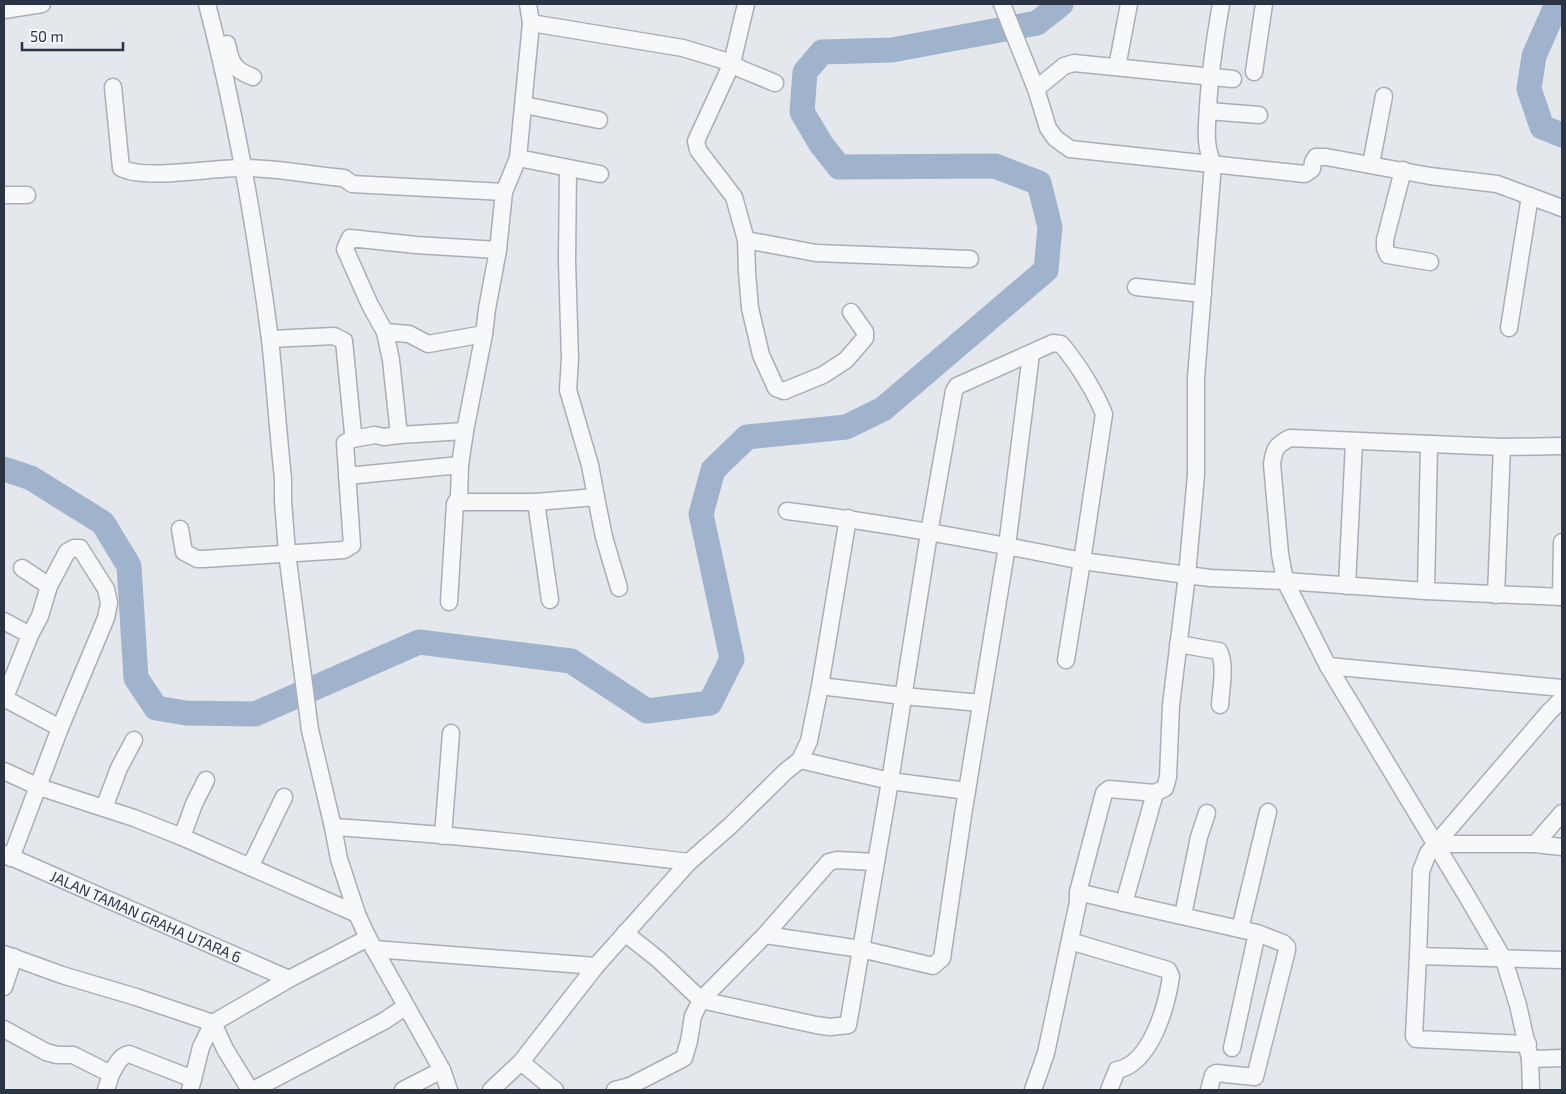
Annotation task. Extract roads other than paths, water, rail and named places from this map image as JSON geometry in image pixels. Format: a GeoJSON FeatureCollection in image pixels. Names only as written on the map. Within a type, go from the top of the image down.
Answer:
{"type":"FeatureCollection","features":[{"type":"Feature","properties":{"kind":"street"},"geometry":{"type":"LineString","coordinates":[[4,10],[42,4]]}},
{"type":"Feature","properties":{"kind":"street"},"geometry":{"type":"LineString","coordinates":[[207,4],[244,168],[270,339],[284,479],[282,501],[287,553],[310,730],[339,859],[357,914],[371,944],[442,1070],[449,1090]]}},
{"type":"Feature","properties":{"kind":"street"},"geometry":{"type":"LineString","coordinates":[[217,4],[231,61],[236,68],[253,77]]}},
{"type":"Feature","properties":{"kind":"street"},"geometry":{"type":"LineString","coordinates":[[449,602],[455,504],[459,497],[460,465],[465,432],[498,250],[504,192],[518,158],[531,23],[528,4]]}},
{"type":"Feature","properties":{"kind":"street"},"geometry":{"type":"LineString","coordinates":[[746,4],[732,64],[696,141],[698,150],[734,197],[746,240],[750,308],[761,355],[776,388],[784,391],[823,375],[846,360],[865,338],[865,332],[850,312]]}},
{"type":"Feature","properties":{"kind":"street"},"geometry":{"type":"LineString","coordinates":[[1002,4],[1034,84],[1048,128],[1055,138],[1070,149],[1305,174],[1312,169],[1312,162],[1316,157],[1326,157],[1430,176],[1497,184],[1562,208]]}},
{"type":"Feature","properties":{"kind":"street"},"geometry":{"type":"LineString","coordinates":[[1117,67],[1129,4]]}},
{"type":"Feature","properties":{"kind":"street"},"geometry":{"type":"LineString","coordinates":[[1033,1090],[1046,1053],[1078,902],[1078,892],[1104,793],[1109,790],[1155,794],[1165,788],[1168,777],[1171,705],[1187,575],[1196,475],[1196,378],[1213,164],[1208,152],[1206,137],[1209,78],[1221,4]]}},
{"type":"Feature","properties":{"kind":"street"},"geometry":{"type":"LineString","coordinates":[[1254,72],[1264,4]]}},
{"type":"Feature","properties":{"kind":"street"},"geometry":{"type":"LineString","coordinates":[[531,23],[683,48],[732,64],[775,83]]}},
{"type":"Feature","properties":{"kind":"street"},"geometry":{"type":"LineString","coordinates":[[1034,84],[1064,66],[1074,63],[1233,79]]}},
{"type":"Feature","properties":{"kind":"street"},"geometry":{"type":"LineString","coordinates":[[113,87],[122,168],[128,171],[162,173],[244,168],[344,178],[352,184],[504,192]]}},
{"type":"Feature","properties":{"kind":"street"},"geometry":{"type":"LineString","coordinates":[[1371,164],[1384,96]]}},
{"type":"Feature","properties":{"kind":"street"},"geometry":{"type":"LineString","coordinates":[[524,105],[599,120]]}},
{"type":"Feature","properties":{"kind":"street"},"geometry":{"type":"LineString","coordinates":[[1208,111],[1259,115]]}},
{"type":"Feature","properties":{"kind":"street"},"geometry":{"type":"LineString","coordinates":[[518,158],[600,174]]}},
{"type":"Feature","properties":{"kind":"street"},"geometry":{"type":"LineString","coordinates":[[568,168],[567,261],[570,359],[568,390],[590,465],[604,537],[619,588]]}},
{"type":"Feature","properties":{"kind":"street"},"geometry":{"type":"LineString","coordinates":[[1404,170],[1385,240],[1385,248],[1388,255],[1430,262]]}},
{"type":"Feature","properties":{"kind":"street"},"geometry":{"type":"LineString","coordinates":[[4,195],[27,195]]}},
{"type":"Feature","properties":{"kind":"street"},"geometry":{"type":"LineString","coordinates":[[1509,328],[1530,196]]}},
{"type":"Feature","properties":{"kind":"street"},"geometry":{"type":"LineString","coordinates":[[398,435],[392,360],[385,332],[345,249],[350,238],[416,245],[498,250]]}},
{"type":"Feature","properties":{"kind":"street"},"geometry":{"type":"LineString","coordinates":[[746,240],[816,253],[970,259]]}},
{"type":"Feature","properties":{"kind":"street"},"geometry":{"type":"LineString","coordinates":[[1136,287],[1203,294]]}},
{"type":"Feature","properties":{"kind":"street"},"geometry":{"type":"LineString","coordinates":[[385,332],[409,334],[428,344],[484,334]]}},
{"type":"Feature","properties":{"kind":"street"},"geometry":{"type":"LineString","coordinates":[[270,339],[334,336],[344,341],[352,439]]}},
{"type":"Feature","properties":{"kind":"street"},"geometry":{"type":"LineString","coordinates":[[626,933],[702,1000],[830,1028],[848,1025],[954,391],[957,386],[1053,343],[1061,344],[1068,352],[1099,402],[1104,414],[1066,660]]}},
{"type":"Feature","properties":{"kind":"street"},"geometry":{"type":"LineString","coordinates":[[765,935],[861,949],[933,966],[942,958],[1007,546],[1031,354]]}},
{"type":"Feature","properties":{"kind":"street"},"geometry":{"type":"LineString","coordinates":[[180,528],[184,552],[203,560],[344,550],[352,545],[345,443],[352,439],[375,435],[384,437],[465,432]]}},
{"type":"Feature","properties":{"kind":"street"},"geometry":{"type":"LineString","coordinates":[[1531,1090],[1529,1051],[1518,1005],[1504,960],[1328,666],[1285,581],[1280,554],[1272,464],[1273,454],[1279,443],[1290,438],[1502,448],[1562,446]]}},
{"type":"Feature","properties":{"kind":"street"},"geometry":{"type":"LineString","coordinates":[[1348,586],[1354,442]]}},
{"type":"Feature","properties":{"kind":"street"},"geometry":{"type":"LineString","coordinates":[[1426,591],[1429,445]]}},
{"type":"Feature","properties":{"kind":"street"},"geometry":{"type":"LineString","coordinates":[[1496,595],[1502,448]]}},
{"type":"Feature","properties":{"kind":"street"},"geometry":{"type":"LineString","coordinates":[[347,476],[460,465]]}},
{"type":"Feature","properties":{"kind":"street"},"geometry":{"type":"LineString","coordinates":[[459,497],[465,502],[536,502],[596,497]]}},
{"type":"Feature","properties":{"kind":"street"},"geometry":{"type":"LineString","coordinates":[[536,502],[550,600]]}},
{"type":"Feature","properties":{"kind":"street"},"geometry":{"type":"LineString","coordinates":[[787,511],[848,518],[1082,561],[1210,578],[1496,595],[1561,597],[1562,542]]}},
{"type":"Feature","properties":{"kind":"street"},"geometry":{"type":"LineString","coordinates":[[491,1090],[521,1062],[596,966],[689,862],[800,760],[809,741],[820,686],[848,518]]}},
{"type":"Feature","properties":{"kind":"street"},"geometry":{"type":"LineString","coordinates":[[7,856],[39,786],[60,728],[106,618],[109,603],[106,589],[80,548],[74,548],[67,552],[49,586],[40,616],[30,635],[4,699],[60,728]]}},
{"type":"Feature","properties":{"kind":"street"},"geometry":{"type":"LineString","coordinates":[[22,568],[49,586]]}},
{"type":"Feature","properties":{"kind":"street"},"geometry":{"type":"LineString","coordinates":[[4,621],[30,635]]}},
{"type":"Feature","properties":{"kind":"street"},"geometry":{"type":"LineString","coordinates":[[1178,644],[1219,650],[1222,678],[1220,705]]}},
{"type":"Feature","properties":{"kind":"street"},"geometry":{"type":"LineString","coordinates":[[1328,666],[1562,688]]}},
{"type":"Feature","properties":{"kind":"street"},"geometry":{"type":"LineString","coordinates":[[820,686],[903,696],[981,702]]}},
{"type":"Feature","properties":{"kind":"street"},"geometry":{"type":"LineString","coordinates":[[1562,699],[1428,853],[1421,871],[1414,1036],[1416,1040],[1529,1051],[1562,1058]]}},
{"type":"Feature","properties":{"kind":"street"},"geometry":{"type":"LineString","coordinates":[[443,836],[451,733]]}},
{"type":"Feature","properties":{"kind":"street"},"geometry":{"type":"LineString","coordinates":[[104,808],[120,768],[134,740]]}},
{"type":"Feature","properties":{"kind":"street"},"geometry":{"type":"LineString","coordinates":[[800,760],[890,781],[967,791]]}},
{"type":"Feature","properties":{"kind":"street"},"geometry":{"type":"LineString","coordinates":[[4,771],[39,786],[182,837],[357,914]]}},
{"type":"Feature","properties":{"kind":"street"},"geometry":{"type":"LineString","coordinates":[[182,837],[194,804],[206,780]]}},
{"type":"Feature","properties":{"kind":"street"},"geometry":{"type":"LineString","coordinates":[[1124,903],[1155,794]]}},
{"type":"Feature","properties":{"kind":"street"},"geometry":{"type":"LineString","coordinates":[[250,867],[284,797]]}},
{"type":"Feature","properties":{"kind":"street"},"geometry":{"type":"LineString","coordinates":[[1240,929],[1268,812]]}},
{"type":"Feature","properties":{"kind":"street"},"geometry":{"type":"LineString","coordinates":[[1183,916],[1207,813]]}},
{"type":"Feature","properties":{"kind":"street"},"geometry":{"type":"LineString","coordinates":[[1535,844],[1562,813]]}},
{"type":"Feature","properties":{"kind":"street"},"geometry":{"type":"LineString","coordinates":[[333,827],[538,844],[689,862]]}},
{"type":"Feature","properties":{"kind":"street"},"geometry":{"type":"LineString","coordinates":[[1435,844],[1535,844],[1562,847]]}},
{"type":"Feature","properties":{"kind":"street","name":"JALAN TAMAN GRAHA UTARA 6"},"geometry":{"type":"LineString","coordinates":[[7,856],[288,980]]}},
{"type":"Feature","properties":{"kind":"street"},"geometry":{"type":"LineString","coordinates":[[615,1090],[630,1086],[684,1058],[693,1016],[702,1000],[765,935],[829,862],[837,860],[876,862]]}},
{"type":"Feature","properties":{"kind":"street"},"geometry":{"type":"LineString","coordinates":[[1078,892],[1258,933],[1283,943],[1287,947],[1256,1074],[1253,1078],[1216,1073],[1213,1076],[1209,1090]]}},
{"type":"Feature","properties":{"kind":"street"},"geometry":{"type":"LineString","coordinates":[[1232,1048],[1258,933]]}},
{"type":"Feature","properties":{"kind":"street"},"geometry":{"type":"LineString","coordinates":[[1070,941],[1168,970],[1171,976],[1161,1021],[1140,1056],[1132,1065],[1118,1070],[1109,1090]]}},
{"type":"Feature","properties":{"kind":"street"},"geometry":{"type":"LineString","coordinates":[[106,1090],[111,1074],[120,1058],[130,1054],[191,1085],[201,1047],[213,1023],[288,980],[371,944],[596,966]]}},
{"type":"Feature","properties":{"kind":"street"},"geometry":{"type":"LineString","coordinates":[[4,987],[9,956],[62,975],[213,1023],[226,1049],[252,1090],[406,1007]]}},
{"type":"Feature","properties":{"kind":"street"},"geometry":{"type":"LineString","coordinates":[[1418,956],[1504,960],[1562,960]]}},
{"type":"Feature","properties":{"kind":"street"},"geometry":{"type":"LineString","coordinates":[[4,1029],[46,1052],[57,1056],[73,1055],[111,1074]]}},
{"type":"Feature","properties":{"kind":"street"},"geometry":{"type":"LineString","coordinates":[[521,1062],[555,1090]]}},
{"type":"Feature","properties":{"kind":"street"},"geometry":{"type":"LineString","coordinates":[[403,1090],[442,1070]]}},
{"type":"Feature","properties":{"kind":"waterway"},"geometry":{"type":"LineString","coordinates":[[4,469],[31,478],[103,523],[129,566],[136,678],[156,708],[186,713],[255,714],[419,642],[571,661],[647,711],[710,703],[732,659],[701,514],[713,470],[747,437],[846,427],[883,409],[1046,270],[1050,227],[1039,183],[995,166],[839,167],[821,144],[802,112],[805,72],[822,52],[892,50],[1037,23],[1061,4]]}},
{"type":"Feature","properties":{"kind":"waterway"},"geometry":{"type":"LineString","coordinates":[[1557,4],[1534,56],[1529,89],[1542,127],[1562,135]]}}]}
